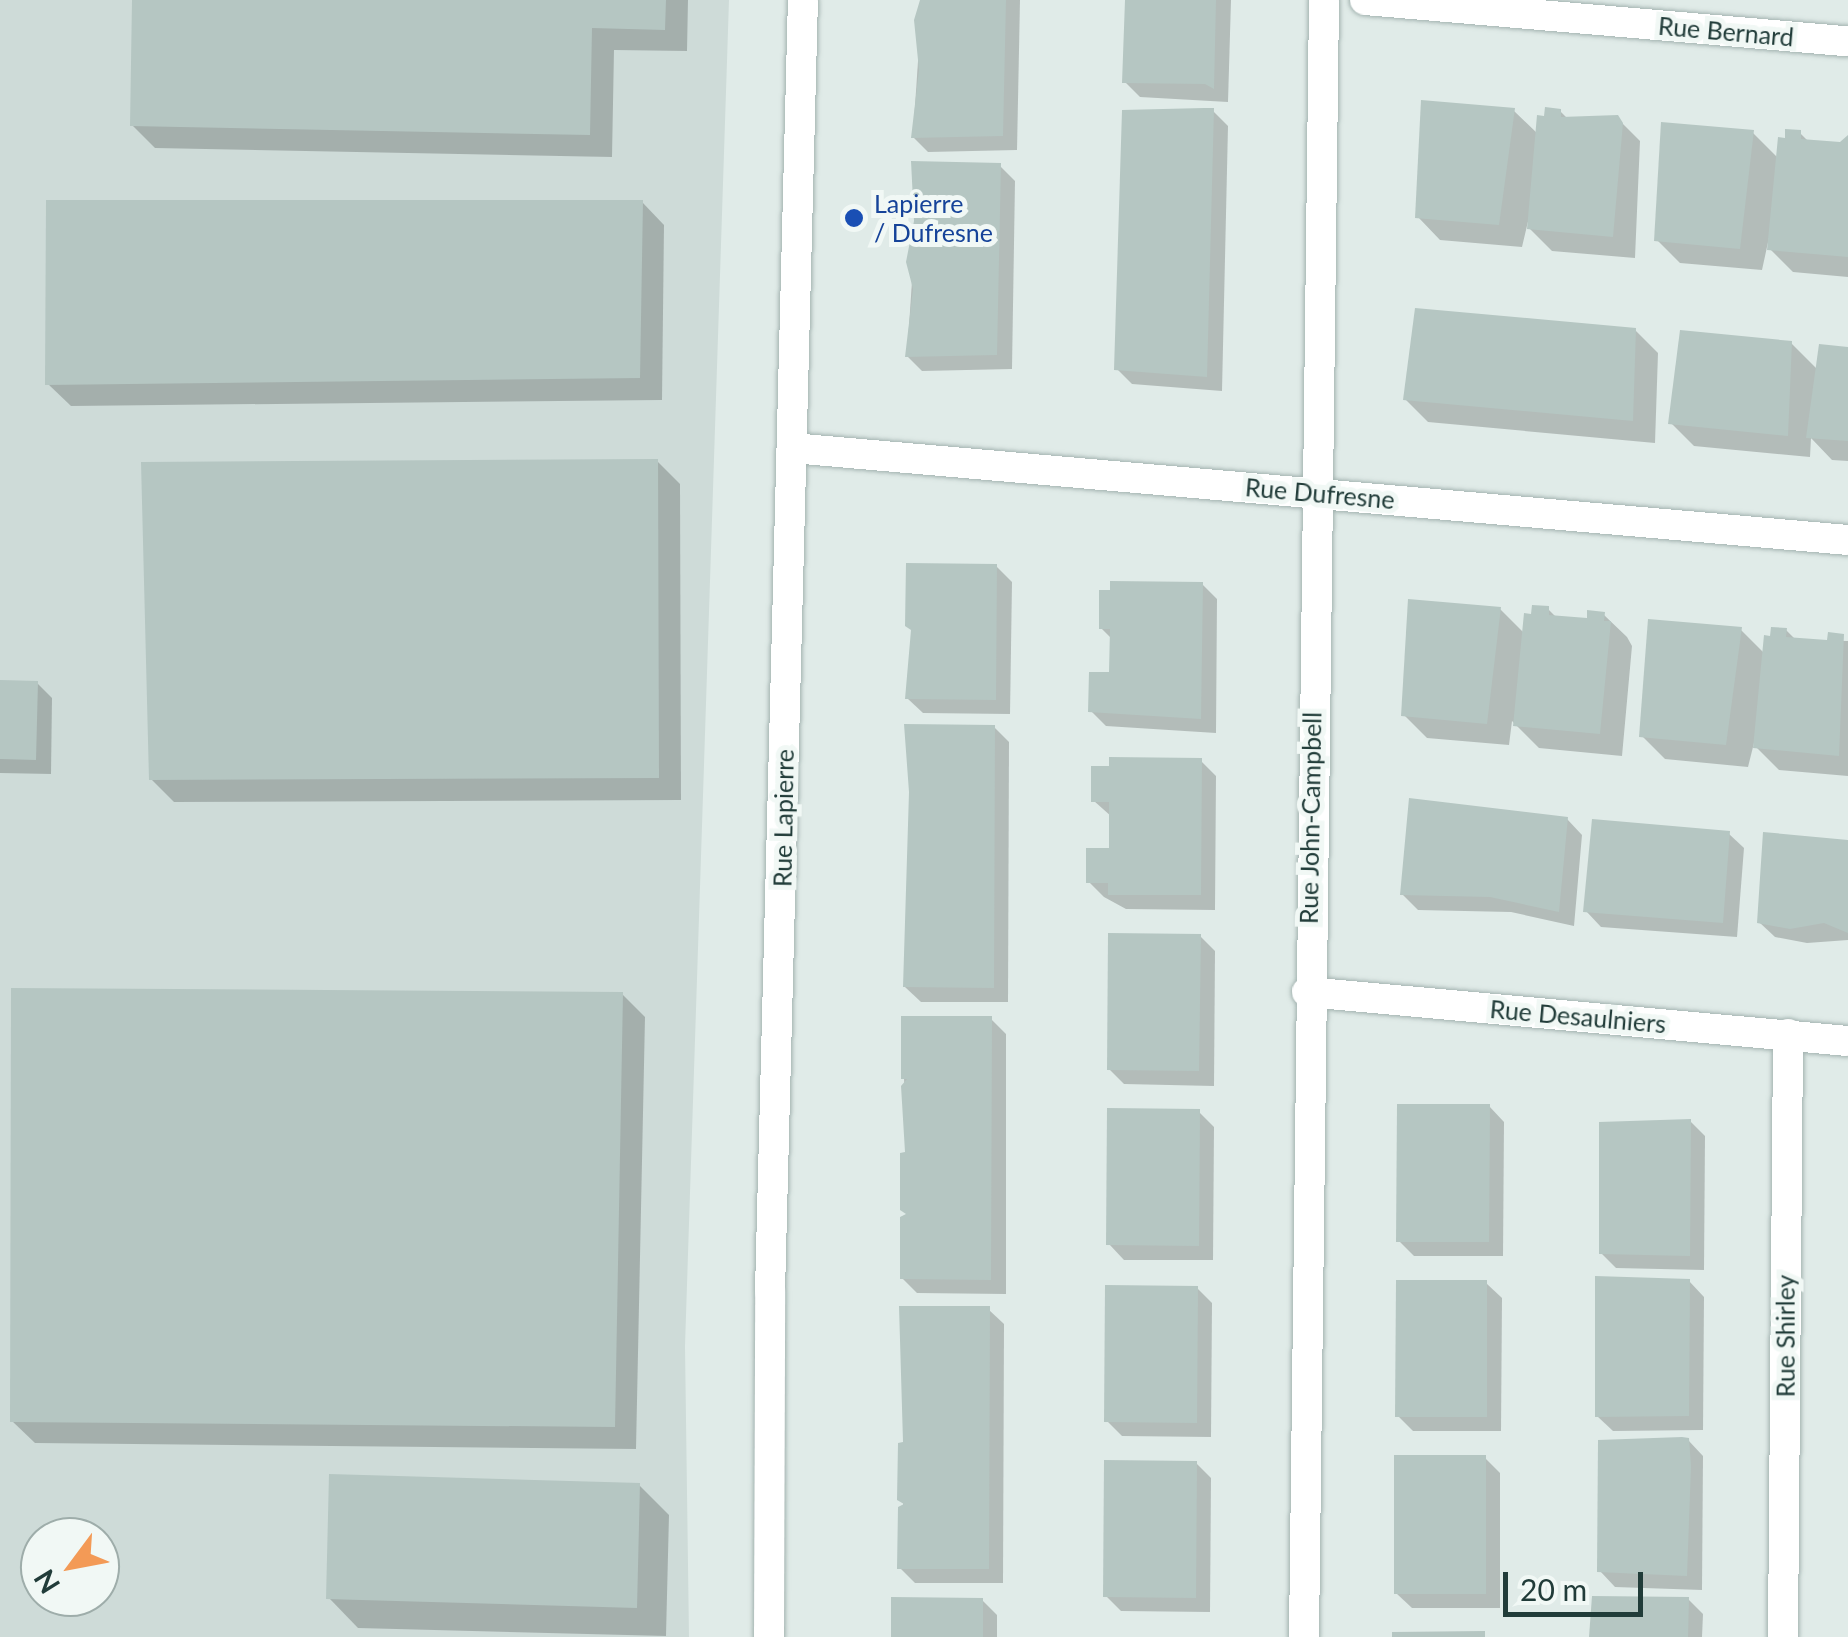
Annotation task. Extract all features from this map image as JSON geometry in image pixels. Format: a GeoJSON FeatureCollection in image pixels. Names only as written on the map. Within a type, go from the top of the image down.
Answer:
{"type":"FeatureCollection","features":[{"type":"Feature","properties":{"kind":"street","name":"Rue Lapierre"},"geometry":{"type":"LineString","coordinates":[[768,1637],[770,1292],[803,0]]}},
{"type":"Feature","properties":{"kind":"street","name":"Rue John-Campbell"},"geometry":{"type":"LineString","coordinates":[[1304,1637],[1307,992],[1324,0]]}},
{"type":"Feature","properties":{"kind":"street","name":"Rue Bernard"},"geometry":{"type":"LineString","coordinates":[[1365,0],[1848,42]]}},
{"type":"Feature","properties":{"kind":"street","name":"Rue Dufresne"},"geometry":{"type":"LineString","coordinates":[[792,448],[1848,540]]}},
{"type":"Feature","properties":{"kind":"street","name":"Rue Desaulniers"},"geometry":{"type":"LineString","coordinates":[[1307,992],[1848,1040]]}},
{"type":"Feature","properties":{"kind":"street","name":"Rue Shirley"},"geometry":{"type":"LineString","coordinates":[[1782,1637],[1788,1034]]}},
{"type":"Feature","properties":{"kind":"shaded area"},"geometry":{"type":"Polygon","coordinates":[[[0,0],[729,0],[685,1346],[689,1637],[0,1637],[0,0]]]}},
{"type":"Feature","properties":{"kind":"building"},"geometry":{"type":"Polygon","coordinates":[[[132,0],[666,0],[665,30],[592,28],[590,135],[130,126],[132,0]]]}},
{"type":"Feature","properties":{"kind":"building"},"geometry":{"type":"Polygon","coordinates":[[[920,0],[1006,0],[1003,136],[911,138],[919,70],[914,20],[920,0]]]}},
{"type":"Feature","properties":{"kind":"building"},"geometry":{"type":"Polygon","coordinates":[[[1125,0],[1216,0],[1214,89],[1205,84],[1122,83],[1125,0]]]}},
{"type":"Feature","properties":{"kind":"building"},"geometry":{"type":"Polygon","coordinates":[[[1421,100],[1515,108],[1499,225],[1415,218],[1421,100]]]}},
{"type":"Feature","properties":{"kind":"building"},"geometry":{"type":"Polygon","coordinates":[[[1545,107],[1561,109],[1561,117],[1618,115],[1623,123],[1613,237],[1527,229],[1537,115],[1544,116],[1545,107]]]}},
{"type":"Feature","properties":{"kind":"building"},"geometry":{"type":"Polygon","coordinates":[[[1214,108],[1207,377],[1114,370],[1122,110],[1214,108]]]}},
{"type":"Feature","properties":{"kind":"building"},"geometry":{"type":"Polygon","coordinates":[[[1661,122],[1754,130],[1740,249],[1654,241],[1661,122]]]}},
{"type":"Feature","properties":{"kind":"building"},"geometry":{"type":"Polygon","coordinates":[[[1785,129],[1801,130],[1801,139],[1840,142],[1848,135],[1848,257],[1767,250],[1778,137],[1785,138],[1785,129]]]}},
{"type":"Feature","properties":{"kind":"building"},"geometry":{"type":"Polygon","coordinates":[[[911,161],[1001,163],[997,355],[905,357],[913,289],[906,262],[914,221],[911,161]]]}},
{"type":"Feature","properties":{"kind":"building"},"geometry":{"type":"Polygon","coordinates":[[[46,200],[643,200],[640,378],[45,385],[46,200]]]}},
{"type":"Feature","properties":{"kind":"building"},"geometry":{"type":"Polygon","coordinates":[[[1415,308],[1636,328],[1633,421],[1403,400],[1415,308]]]}},
{"type":"Feature","properties":{"kind":"building"},"geometry":{"type":"Polygon","coordinates":[[[1680,330],[1792,341],[1788,436],[1668,424],[1680,330]]]}},
{"type":"Feature","properties":{"kind":"building"},"geometry":{"type":"Polygon","coordinates":[[[1819,344],[1848,347],[1848,441],[1806,438],[1819,344]]]}},
{"type":"Feature","properties":{"kind":"building"},"geometry":{"type":"Polygon","coordinates":[[[658,459],[659,778],[149,780],[141,462],[658,459]]]}},
{"type":"Feature","properties":{"kind":"building"},"geometry":{"type":"Polygon","coordinates":[[[906,563],[997,564],[996,700],[905,699],[911,630],[905,626],[906,563]]]}},
{"type":"Feature","properties":{"kind":"building"},"geometry":{"type":"Polygon","coordinates":[[[1110,581],[1203,582],[1201,719],[1088,712],[1089,672],[1109,672],[1110,629],[1099,629],[1099,590],[1110,590],[1110,581]]]}},
{"type":"Feature","properties":{"kind":"building"},"geometry":{"type":"Polygon","coordinates":[[[1408,599],[1501,607],[1487,724],[1401,716],[1408,599]]]}},
{"type":"Feature","properties":{"kind":"building"},"geometry":{"type":"Polygon","coordinates":[[[1532,605],[1549,606],[1549,615],[1587,618],[1587,610],[1605,612],[1604,621],[1611,621],[1600,734],[1513,726],[1524,613],[1531,614],[1532,605]]]}},
{"type":"Feature","properties":{"kind":"building"},"geometry":{"type":"Polygon","coordinates":[[[1648,619],[1742,627],[1726,745],[1639,737],[1648,619]]]}},
{"type":"Feature","properties":{"kind":"building"},"geometry":{"type":"Polygon","coordinates":[[[1771,627],[1787,628],[1786,637],[1827,640],[1828,632],[1844,634],[1839,756],[1753,748],[1764,635],[1770,636],[1771,627]]]}},
{"type":"Feature","properties":{"kind":"building"},"geometry":{"type":"Polygon","coordinates":[[[0,680],[38,681],[36,760],[0,759],[0,680]]]}},
{"type":"Feature","properties":{"kind":"building"},"geometry":{"type":"Polygon","coordinates":[[[904,724],[995,725],[994,988],[903,987],[909,792],[904,724]]]}},
{"type":"Feature","properties":{"kind":"building"},"geometry":{"type":"Polygon","coordinates":[[[1109,757],[1202,758],[1201,895],[1108,895],[1108,883],[1086,883],[1086,848],[1109,848],[1109,802],[1091,802],[1091,766],[1109,766],[1109,757]]]}},
{"type":"Feature","properties":{"kind":"building"},"geometry":{"type":"Polygon","coordinates":[[[1409,798],[1568,817],[1559,912],[1490,897],[1400,895],[1409,798]]]}},
{"type":"Feature","properties":{"kind":"building"},"geometry":{"type":"Polygon","coordinates":[[[1592,819],[1730,831],[1723,923],[1583,912],[1592,819]]]}},
{"type":"Feature","properties":{"kind":"building"},"geometry":{"type":"Polygon","coordinates":[[[1763,832],[1848,840],[1848,933],[1824,923],[1790,929],[1757,923],[1763,832]]]}},
{"type":"Feature","properties":{"kind":"building"},"geometry":{"type":"Polygon","coordinates":[[[1108,933],[1201,934],[1199,1071],[1107,1070],[1108,933]]]}},
{"type":"Feature","properties":{"kind":"building"},"geometry":{"type":"Polygon","coordinates":[[[11,988],[623,992],[615,1427],[10,1422],[11,988]]]}},
{"type":"Feature","properties":{"kind":"building"},"geometry":{"type":"Polygon","coordinates":[[[901,1016],[992,1016],[991,1280],[900,1279],[900,1217],[906,1214],[900,1210],[900,1153],[905,1152],[901,1086],[907,1079],[901,1079],[901,1016]]]}},
{"type":"Feature","properties":{"kind":"building"},"geometry":{"type":"Polygon","coordinates":[[[1397,1104],[1490,1104],[1489,1242],[1396,1242],[1397,1104]]]}},
{"type":"Feature","properties":{"kind":"building"},"geometry":{"type":"Polygon","coordinates":[[[1107,1108],[1200,1109],[1199,1246],[1106,1245],[1107,1108]]]}},
{"type":"Feature","properties":{"kind":"building"},"geometry":{"type":"Polygon","coordinates":[[[1691,1119],[1690,1256],[1599,1254],[1599,1122],[1691,1119]]]}},
{"type":"Feature","properties":{"kind":"building"},"geometry":{"type":"Polygon","coordinates":[[[1595,1276],[1690,1279],[1689,1416],[1595,1417],[1595,1276]]]}},
{"type":"Feature","properties":{"kind":"building"},"geometry":{"type":"Polygon","coordinates":[[[1396,1280],[1487,1280],[1487,1417],[1395,1417],[1396,1280]]]}},
{"type":"Feature","properties":{"kind":"building"},"geometry":{"type":"Polygon","coordinates":[[[1105,1285],[1198,1286],[1197,1423],[1104,1422],[1105,1285]]]}},
{"type":"Feature","properties":{"kind":"building"},"geometry":{"type":"Polygon","coordinates":[[[899,1306],[990,1306],[989,1569],[897,1569],[898,1507],[904,1504],[897,1500],[898,1443],[903,1442],[899,1306]]]}},
{"type":"Feature","properties":{"kind":"building"},"geometry":{"type":"Polygon","coordinates":[[[1689,1438],[1691,1466],[1687,1576],[1597,1572],[1598,1440],[1689,1438]]]}},
{"type":"Feature","properties":{"kind":"building"},"geometry":{"type":"Polygon","coordinates":[[[1394,1455],[1486,1455],[1486,1594],[1394,1594],[1394,1455]]]}},
{"type":"Feature","properties":{"kind":"building"},"geometry":{"type":"Polygon","coordinates":[[[1104,1460],[1197,1461],[1196,1598],[1103,1597],[1104,1460]]]}},
{"type":"Feature","properties":{"kind":"building"},"geometry":{"type":"Polygon","coordinates":[[[329,1474],[640,1483],[637,1608],[326,1599],[329,1474]]]}},
{"type":"Feature","properties":{"kind":"building"},"geometry":{"type":"Polygon","coordinates":[[[1592,1596],[1689,1597],[1688,1637],[1589,1637],[1592,1596]]]}},
{"type":"Feature","properties":{"kind":"building"},"geometry":{"type":"Polygon","coordinates":[[[891,1597],[983,1598],[983,1637],[891,1637],[891,1597]]]}},
{"type":"Feature","properties":{"kind":"building"},"geometry":{"type":"Polygon","coordinates":[[[1485,1631],[1485,1637],[1392,1637],[1392,1632],[1485,1631]]]}},
{"type":"Feature","properties":{"kind":"place","name":"Lapierre / Dufresne"},"geometry":{"type":"Point","coordinates":[854,218]}}]}
